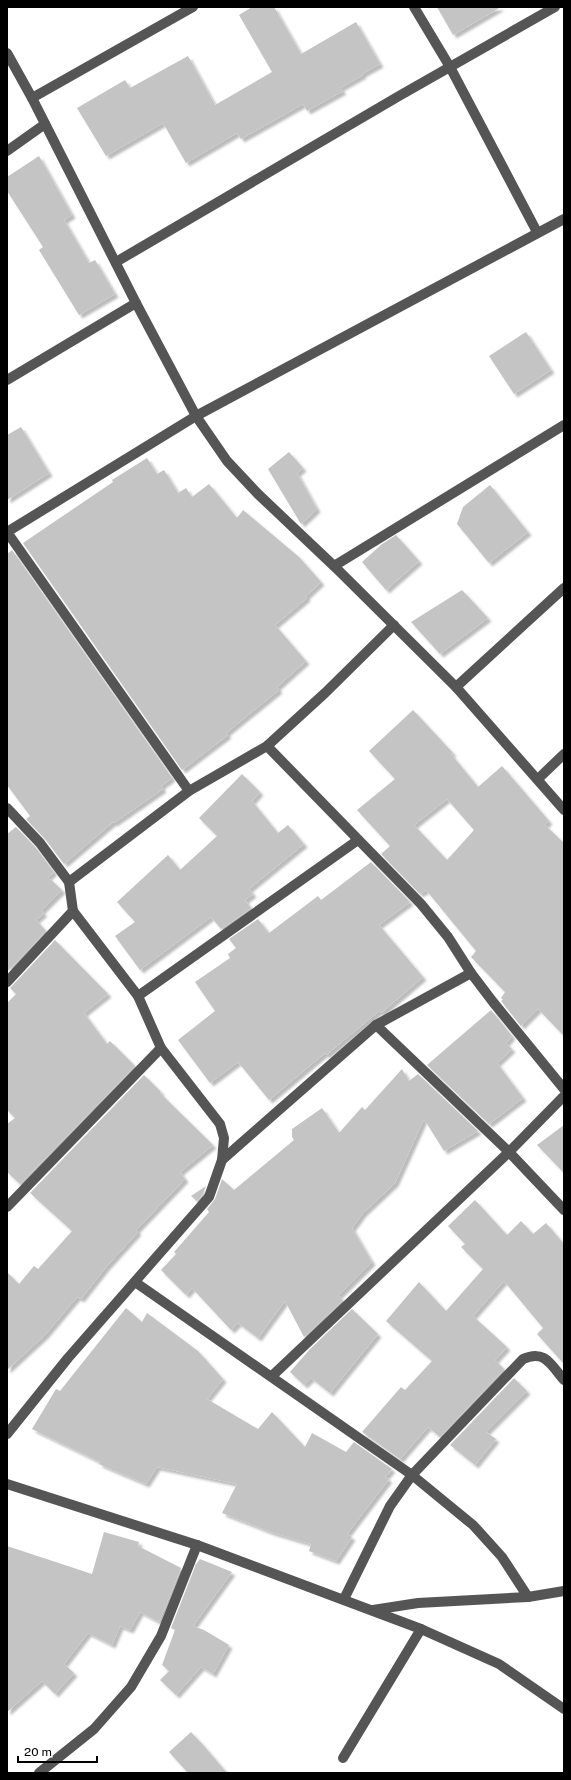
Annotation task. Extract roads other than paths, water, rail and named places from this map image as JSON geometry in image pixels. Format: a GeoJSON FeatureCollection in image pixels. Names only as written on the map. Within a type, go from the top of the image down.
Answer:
{"type":"FeatureCollection","features":[{"type":"Feature","properties":{"kind":"street"},"geometry":{"type":"LineString","coordinates":[[32,98],[193,7]]}},
{"type":"Feature","properties":{"kind":"street"},"geometry":{"type":"LineString","coordinates":[[414,7],[450,67],[537,232]]}},
{"type":"Feature","properties":{"kind":"street"},"geometry":{"type":"LineString","coordinates":[[116,262],[555,7]]}},
{"type":"Feature","properties":{"kind":"street"},"geometry":{"type":"LineString","coordinates":[[7,53],[32,98],[136,303],[196,416],[227,461],[258,494],[334,566],[456,687],[564,810]]}},
{"type":"Feature","properties":{"kind":"street"},"geometry":{"type":"LineString","coordinates":[[7,151],[45,124]]}},
{"type":"Feature","properties":{"kind":"street"},"geometry":{"type":"LineString","coordinates":[[189,791],[7,532],[196,416],[537,232],[564,219]]}},
{"type":"Feature","properties":{"kind":"street"},"geometry":{"type":"LineString","coordinates":[[7,380],[136,303]]}},
{"type":"Feature","properties":{"kind":"street"},"geometry":{"type":"LineString","coordinates":[[334,566],[564,425]]}},
{"type":"Feature","properties":{"kind":"street"},"geometry":{"type":"LineString","coordinates":[[456,687],[564,588]]}},
{"type":"Feature","properties":{"kind":"street"},"geometry":{"type":"LineString","coordinates":[[69,882],[189,791],[267,746],[325,693],[394,625]]}},
{"type":"Feature","properties":{"kind":"street"},"geometry":{"type":"LineString","coordinates":[[267,746],[421,904],[448,937],[471,973],[564,1089]]}},
{"type":"Feature","properties":{"kind":"street"},"geometry":{"type":"LineString","coordinates":[[538,780],[564,754]]}},
{"type":"Feature","properties":{"kind":"street"},"geometry":{"type":"LineString","coordinates":[[7,808],[40,843],[69,882],[73,911],[138,996],[161,1048],[220,1124],[224,1138],[222,1160],[209,1197],[68,1358],[7,1434]]}},
{"type":"Feature","properties":{"kind":"street"},"geometry":{"type":"LineString","coordinates":[[138,996],[358,840]]}},
{"type":"Feature","properties":{"kind":"street"},"geometry":{"type":"LineString","coordinates":[[7,982],[73,911]]}},
{"type":"Feature","properties":{"kind":"street"},"geometry":{"type":"LineString","coordinates":[[222,1160],[376,1025],[471,973]]}},
{"type":"Feature","properties":{"kind":"street"},"geometry":{"type":"LineString","coordinates":[[376,1025],[509,1152],[564,1210]]}},
{"type":"Feature","properties":{"kind":"street"},"geometry":{"type":"LineString","coordinates":[[7,1206],[161,1048]]}},
{"type":"Feature","properties":{"kind":"street"},"geometry":{"type":"LineString","coordinates":[[272,1376],[509,1152],[564,1096]]}},
{"type":"Feature","properties":{"kind":"street"},"geometry":{"type":"LineString","coordinates":[[135,1282],[412,1475],[473,1525],[502,1557],[528,1597]]}},
{"type":"Feature","properties":{"kind":"street"},"geometry":{"type":"LineString","coordinates":[[344,1599],[390,1506],[412,1475],[524,1359],[532,1355],[543,1357],[564,1380]]}},
{"type":"Feature","properties":{"kind":"street"},"geometry":{"type":"LineString","coordinates":[[8,1486],[197,1545],[421,1629],[499,1664],[564,1709]]}},
{"type":"Feature","properties":{"kind":"street"},"geometry":{"type":"LineString","coordinates":[[39,1773],[94,1729],[131,1687],[160,1636],[197,1545]]}},
{"type":"Feature","properties":{"kind":"street"},"geometry":{"type":"LineString","coordinates":[[372,1610],[418,1603],[528,1597],[564,1591]]}},
{"type":"Feature","properties":{"kind":"street"},"geometry":{"type":"LineString","coordinates":[[343,1758],[421,1629]]}}]}
